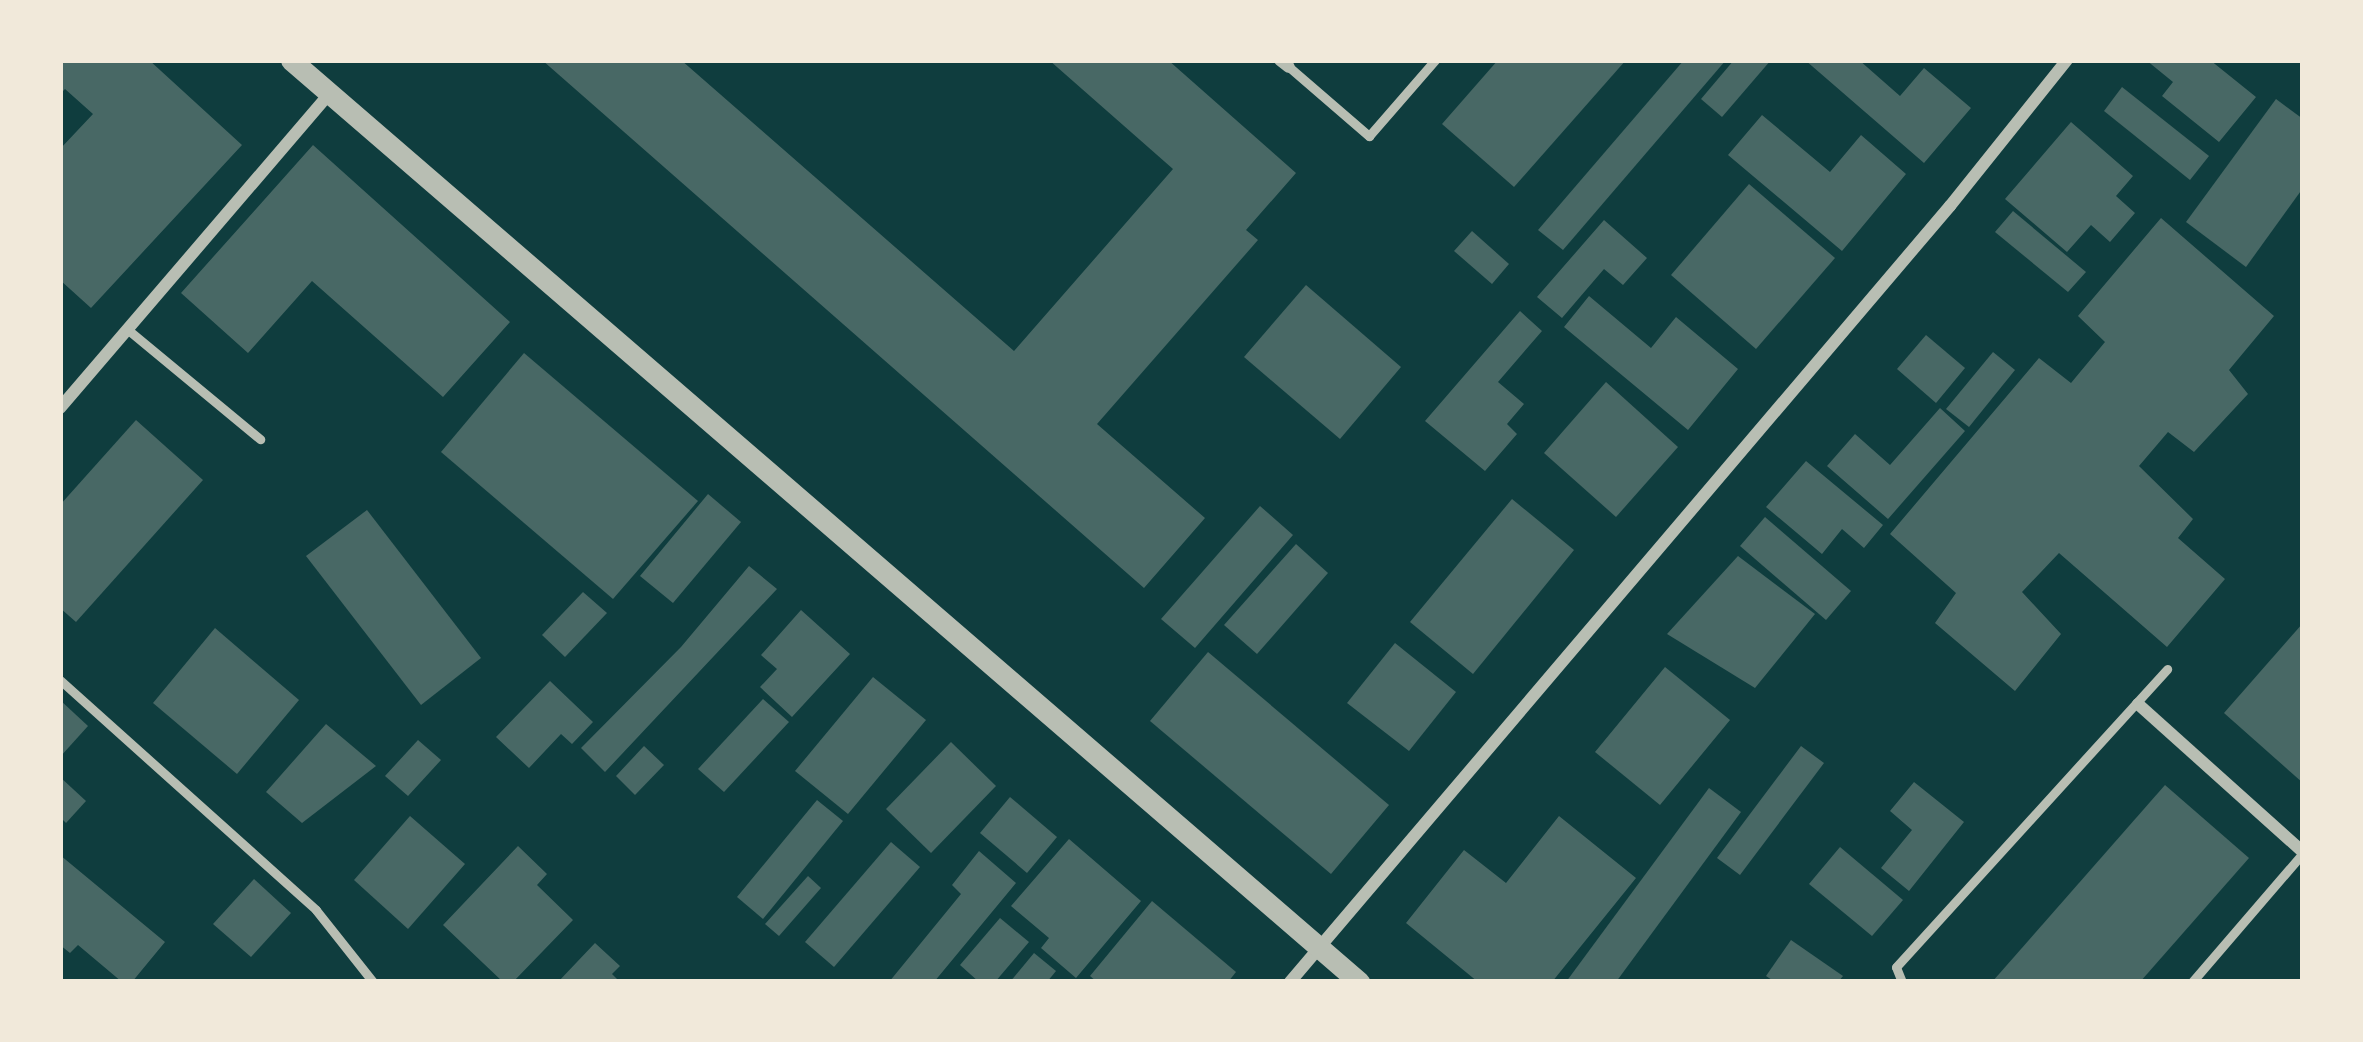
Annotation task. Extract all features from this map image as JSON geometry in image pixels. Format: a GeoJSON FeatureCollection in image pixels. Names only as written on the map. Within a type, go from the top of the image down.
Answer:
{"type":"FeatureCollection","features":[{"type":"Feature","properties":{"kind":"street"},"geometry":{"type":"LineString","coordinates":[[291,60],[1359,982]]}},
{"type":"Feature","properties":{"kind":"street"},"geometry":{"type":"LineString","coordinates":[[1290,982],[1950,206],[2067,60]]}},
{"type":"Feature","properties":{"kind":"street"},"geometry":{"type":"LineString","coordinates":[[60,408],[330,93]]}},
{"type":"Feature","properties":{"kind":"street"},"geometry":{"type":"LineString","coordinates":[[2138,704],[2303,852]]}},
{"type":"Feature","properties":{"kind":"lane"},"geometry":{"type":"LineString","coordinates":[[1285,64],[1369,136],[1435,60]]}},
{"type":"Feature","properties":{"kind":"lane"},"geometry":{"type":"LineString","coordinates":[[128,329],[260,439]]}},
{"type":"Feature","properties":{"kind":"lane"},"geometry":{"type":"LineString","coordinates":[[1901,982],[1896,967],[2167,669]]}},
{"type":"Feature","properties":{"kind":"lane"},"geometry":{"type":"LineString","coordinates":[[60,680],[316,910],[374,982]]}},
{"type":"Feature","properties":{"kind":"lane"},"geometry":{"type":"LineString","coordinates":[[2192,982],[2303,852]]}},
{"type":"Feature","properties":{"kind":"building"},"geometry":{"type":"Polygon","coordinates":[[[60,60],[149,60],[242,145],[91,308],[60,280],[60,149],[93,114],[65,89],[60,94],[60,60]]]}},
{"type":"Feature","properties":{"kind":"building"},"geometry":{"type":"Polygon","coordinates":[[[542,60],[681,60],[1014,351],[1173,169],[1049,60],[1168,60],[1296,173],[1246,230],[1258,240],[1097,424],[1205,518],[1144,588],[542,60]]]}},
{"type":"Feature","properties":{"kind":"building"},"geometry":{"type":"Polygon","coordinates":[[[1498,60],[1626,60],[1514,187],[1442,124],[1498,60]]]}},
{"type":"Feature","properties":{"kind":"building"},"geometry":{"type":"Polygon","coordinates":[[[1684,60],[1726,60],[1563,250],[1538,230],[1684,60]]]}},
{"type":"Feature","properties":{"kind":"building"},"geometry":{"type":"Polygon","coordinates":[[[1734,60],[1771,60],[1722,117],[1701,99],[1734,60]]]}},
{"type":"Feature","properties":{"kind":"building"},"geometry":{"type":"Polygon","coordinates":[[[1805,60],[1859,60],[1900,96],[1924,68],[1971,108],[1924,163],[1805,60]]]}},
{"type":"Feature","properties":{"kind":"building"},"geometry":{"type":"Polygon","coordinates":[[[2146,60],[2210,60],[2256,97],[2219,142],[2162,96],[2173,82],[2146,60]]]}},
{"type":"Feature","properties":{"kind":"building"},"geometry":{"type":"Polygon","coordinates":[[[2122,87],[2209,156],[2190,180],[2104,111],[2122,87]]]}},
{"type":"Feature","properties":{"kind":"building"},"geometry":{"type":"Polygon","coordinates":[[[2276,99],[2303,119],[2303,188],[2246,267],[2186,222],[2276,99]]]}},
{"type":"Feature","properties":{"kind":"building"},"geometry":{"type":"Polygon","coordinates":[[[1762,115],[1830,172],[1861,135],[1906,174],[1842,251],[1728,155],[1762,115]]]}},
{"type":"Feature","properties":{"kind":"building"},"geometry":{"type":"Polygon","coordinates":[[[2071,122],[2133,176],[2116,196],[2135,213],[2110,242],[2091,225],[2067,252],[2005,199],[2071,122]]]}},
{"type":"Feature","properties":{"kind":"building"},"geometry":{"type":"Polygon","coordinates":[[[313,145],[510,322],[443,397],[312,281],[248,353],[181,293],[313,145]]]}},
{"type":"Feature","properties":{"kind":"building"},"geometry":{"type":"Polygon","coordinates":[[[1749,184],[1835,258],[1756,349],[1671,275],[1749,184]]]}},
{"type":"Feature","properties":{"kind":"building"},"geometry":{"type":"Polygon","coordinates":[[[2013,211],[2086,272],[2068,292],[1995,232],[2013,211]]]}},
{"type":"Feature","properties":{"kind":"building"},"geometry":{"type":"Polygon","coordinates":[[[2161,218],[2274,316],[2229,370],[2248,394],[2194,452],[2168,432],[2139,466],[2193,519],[2178,538],[2225,579],[2167,647],[2059,553],[2022,592],[2061,634],[2015,691],[1935,623],[1956,593],[1890,534],[2039,358],[2071,383],[2105,342],[2078,316],[2161,218]]]}},
{"type":"Feature","properties":{"kind":"building"},"geometry":{"type":"Polygon","coordinates":[[[1604,220],[1647,258],[1623,285],[1604,269],[1562,318],[1537,297],[1604,220]]]}},
{"type":"Feature","properties":{"kind":"building"},"geometry":{"type":"Polygon","coordinates":[[[1472,231],[1509,264],[1492,284],[1454,251],[1472,231]]]}},
{"type":"Feature","properties":{"kind":"building"},"geometry":{"type":"Polygon","coordinates":[[[1306,285],[1401,367],[1340,439],[1244,357],[1306,285]]]}},
{"type":"Feature","properties":{"kind":"building"},"geometry":{"type":"Polygon","coordinates":[[[1589,296],[1651,348],[1676,317],[1738,369],[1688,430],[1564,327],[1589,296]]]}},
{"type":"Feature","properties":{"kind":"building"},"geometry":{"type":"Polygon","coordinates":[[[1520,311],[1542,331],[1498,382],[1524,404],[1507,424],[1517,434],[1485,471],[1425,421],[1520,311]]]}},
{"type":"Feature","properties":{"kind":"building"},"geometry":{"type":"Polygon","coordinates":[[[1926,335],[1965,368],[1936,403],[1897,369],[1926,335]]]}},
{"type":"Feature","properties":{"kind":"building"},"geometry":{"type":"Polygon","coordinates":[[[1993,352],[2015,370],[1969,427],[1946,409],[1993,352]]]}},
{"type":"Feature","properties":{"kind":"building"},"geometry":{"type":"Polygon","coordinates":[[[524,353],[698,501],[613,599],[441,452],[524,353]]]}},
{"type":"Feature","properties":{"kind":"building"},"geometry":{"type":"Polygon","coordinates":[[[1606,382],[1678,447],[1616,517],[1544,453],[1606,382]]]}},
{"type":"Feature","properties":{"kind":"building"},"geometry":{"type":"Polygon","coordinates":[[[1940,408],[1965,431],[1888,519],[1827,466],[1855,434],[1890,465],[1940,408]]]}},
{"type":"Feature","properties":{"kind":"building"},"geometry":{"type":"Polygon","coordinates":[[[136,420],[203,480],[76,622],[60,608],[60,505],[136,420]]]}},
{"type":"Feature","properties":{"kind":"building"},"geometry":{"type":"Polygon","coordinates":[[[1806,461],[1883,525],[1864,548],[1842,529],[1822,554],[1766,507],[1806,461]]]}},
{"type":"Feature","properties":{"kind":"building"},"geometry":{"type":"Polygon","coordinates":[[[708,494],[741,522],[673,603],[640,576],[708,494]]]}},
{"type":"Feature","properties":{"kind":"building"},"geometry":{"type":"Polygon","coordinates":[[[1512,499],[1574,550],[1473,674],[1410,622],[1512,499]]]}},
{"type":"Feature","properties":{"kind":"building"},"geometry":{"type":"Polygon","coordinates":[[[1260,506],[1293,535],[1195,648],[1161,619],[1260,506]]]}},
{"type":"Feature","properties":{"kind":"building"},"geometry":{"type":"Polygon","coordinates":[[[367,510],[481,658],[421,705],[306,556],[367,510]]]}},
{"type":"Feature","properties":{"kind":"building"},"geometry":{"type":"Polygon","coordinates":[[[1765,517],[1851,591],[1826,620],[1740,546],[1765,517]]]}},
{"type":"Feature","properties":{"kind":"building"},"geometry":{"type":"Polygon","coordinates":[[[1296,544],[1328,573],[1257,654],[1224,625],[1296,544]]]}},
{"type":"Feature","properties":{"kind":"building"},"geometry":{"type":"Polygon","coordinates":[[[1738,556],[1815,614],[1755,688],[1667,634],[1738,556]]]}},
{"type":"Feature","properties":{"kind":"building"},"geometry":{"type":"Polygon","coordinates":[[[749,566],[777,589],[605,772],[581,748],[681,647],[749,566]]]}},
{"type":"Feature","properties":{"kind":"building"},"geometry":{"type":"Polygon","coordinates":[[[583,592],[607,613],[565,657],[542,635],[583,592]]]}},
{"type":"Feature","properties":{"kind":"building"},"geometry":{"type":"Polygon","coordinates":[[[801,610],[850,654],[792,717],[760,687],[777,669],[761,655],[801,610]]]}},
{"type":"Feature","properties":{"kind":"building"},"geometry":{"type":"Polygon","coordinates":[[[2303,623],[2303,783],[2224,713],[2303,623]]]}},
{"type":"Feature","properties":{"kind":"building"},"geometry":{"type":"Polygon","coordinates":[[[215,628],[299,700],[237,774],[153,703],[215,628]]]}},
{"type":"Feature","properties":{"kind":"building"},"geometry":{"type":"Polygon","coordinates":[[[1395,643],[1456,692],[1409,751],[1347,703],[1395,643]]]}},
{"type":"Feature","properties":{"kind":"building"},"geometry":{"type":"Polygon","coordinates":[[[1208,652],[1389,805],[1331,874],[1150,721],[1208,652]]]}},
{"type":"Feature","properties":{"kind":"building"},"geometry":{"type":"Polygon","coordinates":[[[1665,667],[1730,720],[1660,805],[1595,752],[1665,667]]]}},
{"type":"Feature","properties":{"kind":"building"},"geometry":{"type":"Polygon","coordinates":[[[873,677],[926,720],[848,814],[795,771],[873,677]]]}},
{"type":"Feature","properties":{"kind":"building"},"geometry":{"type":"Polygon","coordinates":[[[550,681],[593,722],[572,744],[561,734],[529,768],[496,737],[550,681]]]}},
{"type":"Feature","properties":{"kind":"building"},"geometry":{"type":"Polygon","coordinates":[[[763,699],[789,722],[724,792],[698,769],[763,699]]]}},
{"type":"Feature","properties":{"kind":"building"},"geometry":{"type":"Polygon","coordinates":[[[60,700],[88,726],[60,757],[60,700]]]}},
{"type":"Feature","properties":{"kind":"building"},"geometry":{"type":"Polygon","coordinates":[[[326,724],[376,766],[302,823],[266,792],[326,724]]]}},
{"type":"Feature","properties":{"kind":"building"},"geometry":{"type":"Polygon","coordinates":[[[418,740],[441,760],[408,796],[385,776],[418,740]]]}},
{"type":"Feature","properties":{"kind":"building"},"geometry":{"type":"Polygon","coordinates":[[[951,742],[996,786],[931,853],[886,809],[951,742]]]}},
{"type":"Feature","properties":{"kind":"building"},"geometry":{"type":"Polygon","coordinates":[[[644,746],[664,765],[635,795],[616,776],[644,746]]]}},
{"type":"Feature","properties":{"kind":"building"},"geometry":{"type":"Polygon","coordinates":[[[1801,746],[1824,763],[1740,875],[1717,858],[1801,746]]]}},
{"type":"Feature","properties":{"kind":"building"},"geometry":{"type":"Polygon","coordinates":[[[60,777],[86,801],[66,823],[60,817],[60,777]]]}},
{"type":"Feature","properties":{"kind":"building"},"geometry":{"type":"Polygon","coordinates":[[[1914,782],[1964,822],[1909,891],[1881,868],[1912,830],[1890,811],[1914,782]]]}},
{"type":"Feature","properties":{"kind":"building"},"geometry":{"type":"Polygon","coordinates":[[[2165,785],[2249,858],[2140,982],[1992,982],[2165,785]]]}},
{"type":"Feature","properties":{"kind":"building"},"geometry":{"type":"Polygon","coordinates":[[[1709,788],[1741,812],[1616,982],[1566,982],[1709,788]]]}},
{"type":"Feature","properties":{"kind":"building"},"geometry":{"type":"Polygon","coordinates":[[[1010,797],[1057,837],[1027,873],[980,833],[1010,797]]]}},
{"type":"Feature","properties":{"kind":"building"},"geometry":{"type":"Polygon","coordinates":[[[817,800],[843,821],[763,919],[737,897],[817,800]]]}},
{"type":"Feature","properties":{"kind":"building"},"geometry":{"type":"Polygon","coordinates":[[[410,816],[465,864],[408,929],[354,880],[410,816]]]}},
{"type":"Feature","properties":{"kind":"building"},"geometry":{"type":"Polygon","coordinates":[[[1559,816],[1636,878],[1552,982],[1478,982],[1406,923],[1464,850],[1506,883],[1559,816]]]}},
{"type":"Feature","properties":{"kind":"building"},"geometry":{"type":"Polygon","coordinates":[[[1069,839],[1141,901],[1076,978],[1041,948],[1049,938],[1011,906],[1069,839]]]}},
{"type":"Feature","properties":{"kind":"building"},"geometry":{"type":"Polygon","coordinates":[[[891,842],[920,867],[834,967],[805,942],[891,842]]]}},
{"type":"Feature","properties":{"kind":"building"},"geometry":{"type":"Polygon","coordinates":[[[518,846],[547,874],[537,885],[573,920],[513,982],[503,982],[443,925],[518,846]]]}},
{"type":"Feature","properties":{"kind":"building"},"geometry":{"type":"Polygon","coordinates":[[[1840,847],[1903,900],[1872,936],[1809,884],[1840,847]]]}},
{"type":"Feature","properties":{"kind":"building"},"geometry":{"type":"Polygon","coordinates":[[[979,851],[1016,883],[934,982],[889,982],[961,894],[952,885],[979,851]]]}},
{"type":"Feature","properties":{"kind":"building"},"geometry":{"type":"Polygon","coordinates":[[[60,855],[165,942],[132,982],[122,982],[78,945],[70,953],[60,945],[60,855]]]}},
{"type":"Feature","properties":{"kind":"building"},"geometry":{"type":"Polygon","coordinates":[[[808,876],[821,888],[779,936],[765,924],[808,876]]]}},
{"type":"Feature","properties":{"kind":"building"},"geometry":{"type":"Polygon","coordinates":[[[254,879],[291,913],[251,957],[213,924],[254,879]]]}},
{"type":"Feature","properties":{"kind":"building"},"geometry":{"type":"Polygon","coordinates":[[[1152,901],[1236,972],[1228,982],[1097,982],[1090,976],[1152,901]]]}},
{"type":"Feature","properties":{"kind":"building"},"geometry":{"type":"Polygon","coordinates":[[[1000,918],[1029,942],[995,982],[979,982],[960,965],[1000,918]]]}},
{"type":"Feature","properties":{"kind":"building"},"geometry":{"type":"Polygon","coordinates":[[[1791,940],[1843,976],[1838,982],[1775,982],[1766,976],[1791,940]]]}},
{"type":"Feature","properties":{"kind":"building"},"geometry":{"type":"Polygon","coordinates":[[[595,943],[620,966],[612,974],[620,982],[558,982],[595,943]]]}},
{"type":"Feature","properties":{"kind":"building"},"geometry":{"type":"Polygon","coordinates":[[[1034,953],[1056,971],[1047,982],[1010,982],[1034,953]]]}}]}
